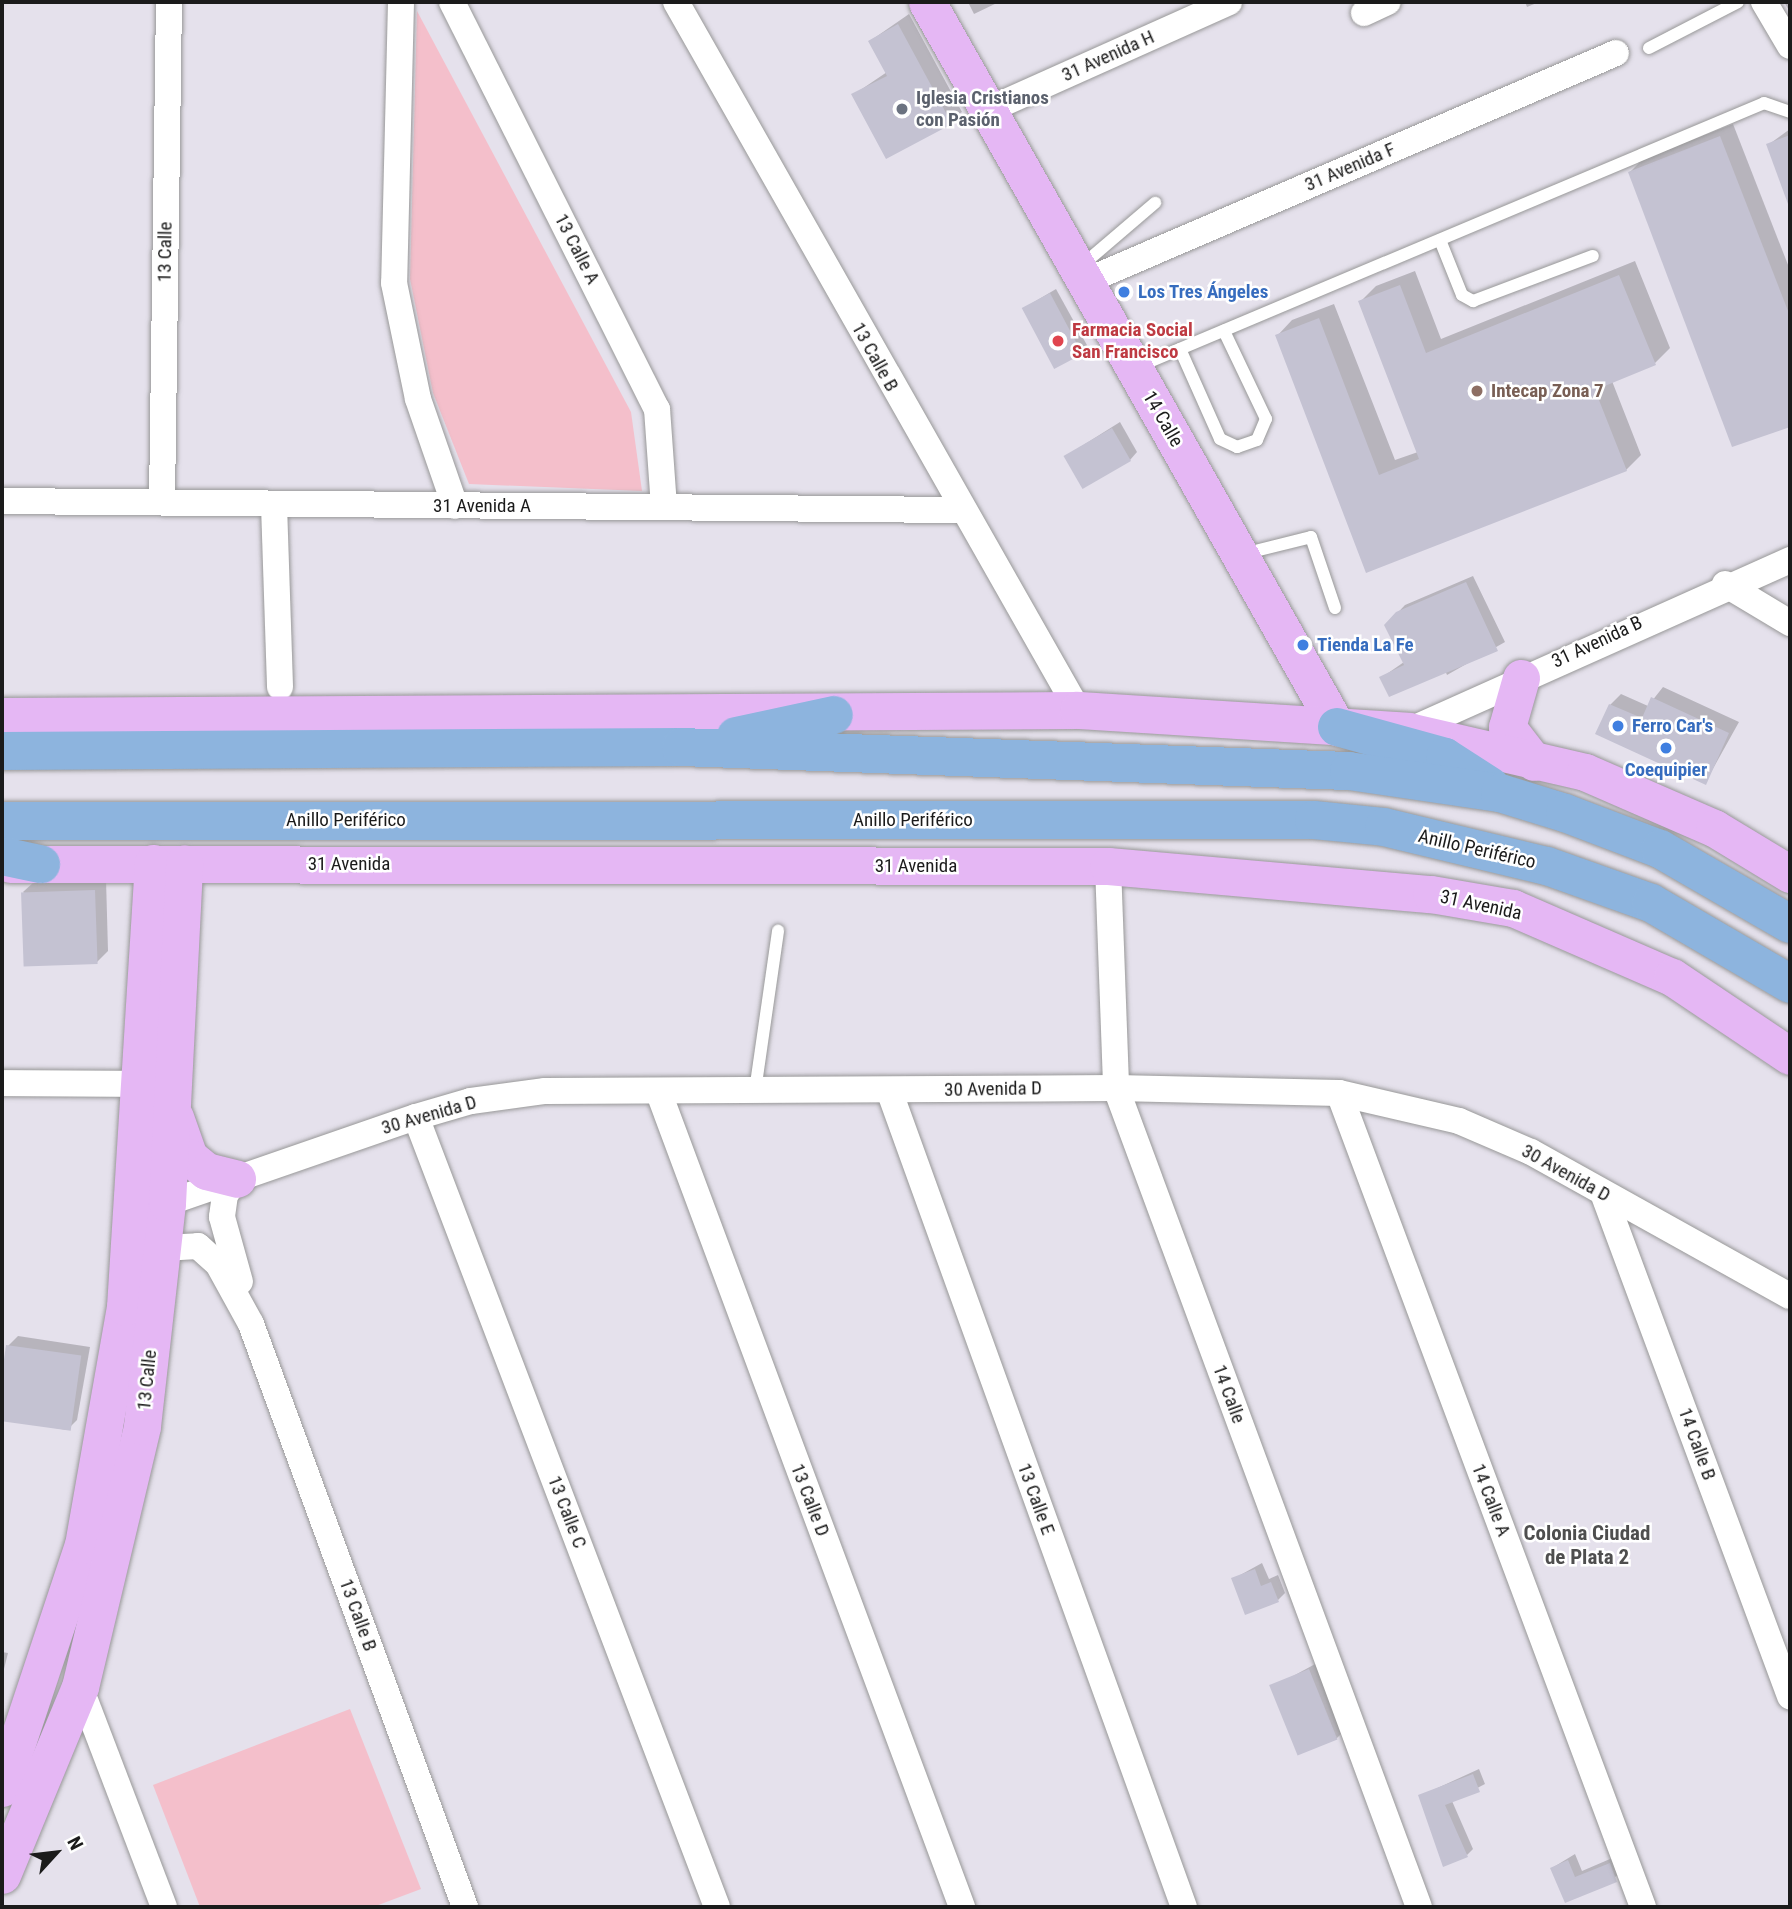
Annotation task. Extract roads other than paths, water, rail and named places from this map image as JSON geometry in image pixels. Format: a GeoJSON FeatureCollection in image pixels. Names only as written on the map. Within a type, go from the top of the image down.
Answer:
{"type":"FeatureCollection","features":[{"type":"Feature","properties":{"kind":"highway"},"geometry":{"type":"LineString","coordinates":[[681,747],[834,715]]}},
{"type":"Feature","properties":{"kind":"highway"},"geometry":{"type":"LineString","coordinates":[[1337,727],[1445,757],[1500,793]]}},
{"type":"Feature","properties":{"kind":"highway"},"geometry":{"type":"LineString","coordinates":[[2,751],[681,747],[1349,771],[1500,793],[1660,849],[1790,924]]}},
{"type":"Feature","properties":{"kind":"highway","name":"Anillo Periférico"},"geometry":{"type":"LineString","coordinates":[[2,821],[1314,820],[1396,830],[1547,866],[1651,903],[1790,984]]}},
{"type":"Feature","properties":{"kind":"highway"},"geometry":{"type":"LineString","coordinates":[[2,856],[41,864]]}},
{"type":"Feature","properties":{"kind":"street","name":"13 Calle"},"geometry":{"type":"LineString","coordinates":[[162,501],[169,2]]}},
{"type":"Feature","properties":{"kind":"street"},"geometry":{"type":"LineString","coordinates":[[401,2],[394,283],[418,399],[455,506]]}},
{"type":"Feature","properties":{"kind":"street","name":"13 Calle B"},"geometry":{"type":"LineString","coordinates":[[676,2],[961,510],[1078,710]]}},
{"type":"Feature","properties":{"kind":"street","name":"14 Calle"},"geometry":{"type":"LineString","coordinates":[[927,2],[1337,727]]}},
{"type":"Feature","properties":{"kind":"street","name":"31 Avenida H"},"geometry":{"type":"LineString","coordinates":[[988,110],[1229,2]]}},
{"type":"Feature","properties":{"kind":"street"},"geometry":{"type":"LineString","coordinates":[[1364,13],[1388,2]]}},
{"type":"Feature","properties":{"kind":"street"},"geometry":{"type":"LineString","coordinates":[[1764,2],[1790,46]]}},
{"type":"Feature","properties":{"kind":"street","name":"13 Calle A"},"geometry":{"type":"LineString","coordinates":[[461,5],[657,409],[664,508]]}},
{"type":"Feature","properties":{"kind":"street","name":"31 Avenida F"},"geometry":{"type":"LineString","coordinates":[[1081,276],[1616,53]]}},
{"type":"Feature","properties":{"kind":"street","name":"31 Avenida A"},"geometry":{"type":"LineString","coordinates":[[2,501],[961,510]]}},
{"type":"Feature","properties":{"kind":"street"},"geometry":{"type":"LineString","coordinates":[[274,505],[280,687]]}},
{"type":"Feature","properties":{"kind":"street","name":"31 Avenida B"},"geometry":{"type":"LineString","coordinates":[[1408,731],[1725,584],[1790,560]]}},
{"type":"Feature","properties":{"kind":"street"},"geometry":{"type":"LineString","coordinates":[[1725,584],[1790,623]]}},
{"type":"Feature","properties":{"kind":"street"},"geometry":{"type":"LineString","coordinates":[[1521,678],[1507,727],[1534,762]]}},
{"type":"Feature","properties":{"kind":"street"},"geometry":{"type":"LineString","coordinates":[[2,716],[834,715],[1078,710],[1408,731],[1585,772],[1714,828],[1790,874]]}},
{"type":"Feature","properties":{"kind":"street","name":"13 Calle"},"geometry":{"type":"LineString","coordinates":[[2,1788],[83,1545],[125,1307],[142,1084],[169,863]]}},
{"type":"Feature","properties":{"kind":"street","name":"13 Calle"},"geometry":{"type":"LineString","coordinates":[[2,1875],[80,1687],[142,1426],[167,1203],[172,1109],[169,863]]}},
{"type":"Feature","properties":{"kind":"street","name":"31 Avenida"},"geometry":{"type":"LineString","coordinates":[[2,864],[1108,866],[1431,894],[1513,908],[1672,977],[1790,1056]]}},
{"type":"Feature","properties":{"kind":"street","name":"14 Calle"},"geometry":{"type":"LineString","coordinates":[[1108,866],[1116,1087],[1419,1907]]}},
{"type":"Feature","properties":{"kind":"street"},"geometry":{"type":"LineString","coordinates":[[2,1083],[142,1084]]}},
{"type":"Feature","properties":{"kind":"street","name":"30 Avenida D"},"geometry":{"type":"LineString","coordinates":[[167,1203],[416,1117],[471,1101],[545,1091],[659,1093],[1116,1087],[1339,1093],[1459,1121],[1603,1193],[1790,1296]]}},
{"type":"Feature","properties":{"kind":"street","name":"13 Calle E"},"geometry":{"type":"LineString","coordinates":[[889,1090],[1184,1907]]}},
{"type":"Feature","properties":{"kind":"street","name":"13 Calle D"},"geometry":{"type":"LineString","coordinates":[[659,1093],[962,1907]]}},
{"type":"Feature","properties":{"kind":"street","name":"14 Calle A"},"geometry":{"type":"LineString","coordinates":[[1339,1093],[1643,1907]]}},
{"type":"Feature","properties":{"kind":"street"},"geometry":{"type":"LineString","coordinates":[[172,1109],[189,1157],[206,1171],[237,1178]]}},
{"type":"Feature","properties":{"kind":"street","name":"13 Calle C"},"geometry":{"type":"LineString","coordinates":[[416,1117],[717,1907]]}},
{"type":"Feature","properties":{"kind":"street","name":"13 Calle B"},"geometry":{"type":"LineString","coordinates":[[237,1178],[225,1195],[222,1217],[251,1324],[465,1907]]}},
{"type":"Feature","properties":{"kind":"street","name":"14 Calle B"},"geometry":{"type":"LineString","coordinates":[[1603,1193],[1790,1696]]}},
{"type":"Feature","properties":{"kind":"street","name":"13 Calle B"},"geometry":{"type":"LineString","coordinates":[[162,1248],[198,1246],[218,1264],[251,1324]]}},
{"type":"Feature","properties":{"kind":"street"},"geometry":{"type":"LineString","coordinates":[[80,1687],[164,1907]]}},
{"type":"Feature","properties":{"kind":"lane"},"geometry":{"type":"LineString","coordinates":[[1649,48],[1738,2]]}},
{"type":"Feature","properties":{"kind":"lane"},"geometry":{"type":"LineString","coordinates":[[1134,369],[1764,103],[1790,112]]}},
{"type":"Feature","properties":{"kind":"lane"},"geometry":{"type":"LineString","coordinates":[[1081,276],[1155,203]]}},
{"type":"Feature","properties":{"kind":"lane"},"geometry":{"type":"LineString","coordinates":[[1440,240],[1462,295],[1473,301],[1593,256]]}},
{"type":"Feature","properties":{"kind":"lane"},"geometry":{"type":"LineString","coordinates":[[1181,349],[1220,439],[1237,447],[1257,440],[1266,419],[1224,331]]}},
{"type":"Feature","properties":{"kind":"lane"},"geometry":{"type":"LineString","coordinates":[[1240,555],[1311,537],[1335,608]]}},
{"type":"Feature","properties":{"kind":"lane"},"geometry":{"type":"LineString","coordinates":[[755,1092],[778,931]]}},
{"type":"Feature","properties":{"kind":"place","name":"Iglesia Cristianos con Pasión"},"geometry":{"type":"Point","coordinates":[902,109]}},
{"type":"Feature","properties":{"kind":"place","name":"Los Tres Ángeles"},"geometry":{"type":"Point","coordinates":[1124,292]}},
{"type":"Feature","properties":{"kind":"place","name":"Farmacia Social San Francisco"},"geometry":{"type":"Point","coordinates":[1058,341]}},
{"type":"Feature","properties":{"kind":"place","name":"Intecap Zona 7"},"geometry":{"type":"Point","coordinates":[1477,391]}},
{"type":"Feature","properties":{"kind":"place","name":"Tienda La Fe"},"geometry":{"type":"Point","coordinates":[1303,645]}},
{"type":"Feature","properties":{"kind":"place","name":"Ferro Car's"},"geometry":{"type":"Point","coordinates":[1618,726]}},
{"type":"Feature","properties":{"kind":"place","name":"Coequipier"},"geometry":{"type":"Point","coordinates":[1666,748]}},
{"type":"Feature","properties":{"kind":"district","name":"Colonia Ciudad de Plata 2"},"geometry":{"type":"Point","coordinates":[1587,1545]}}]}
